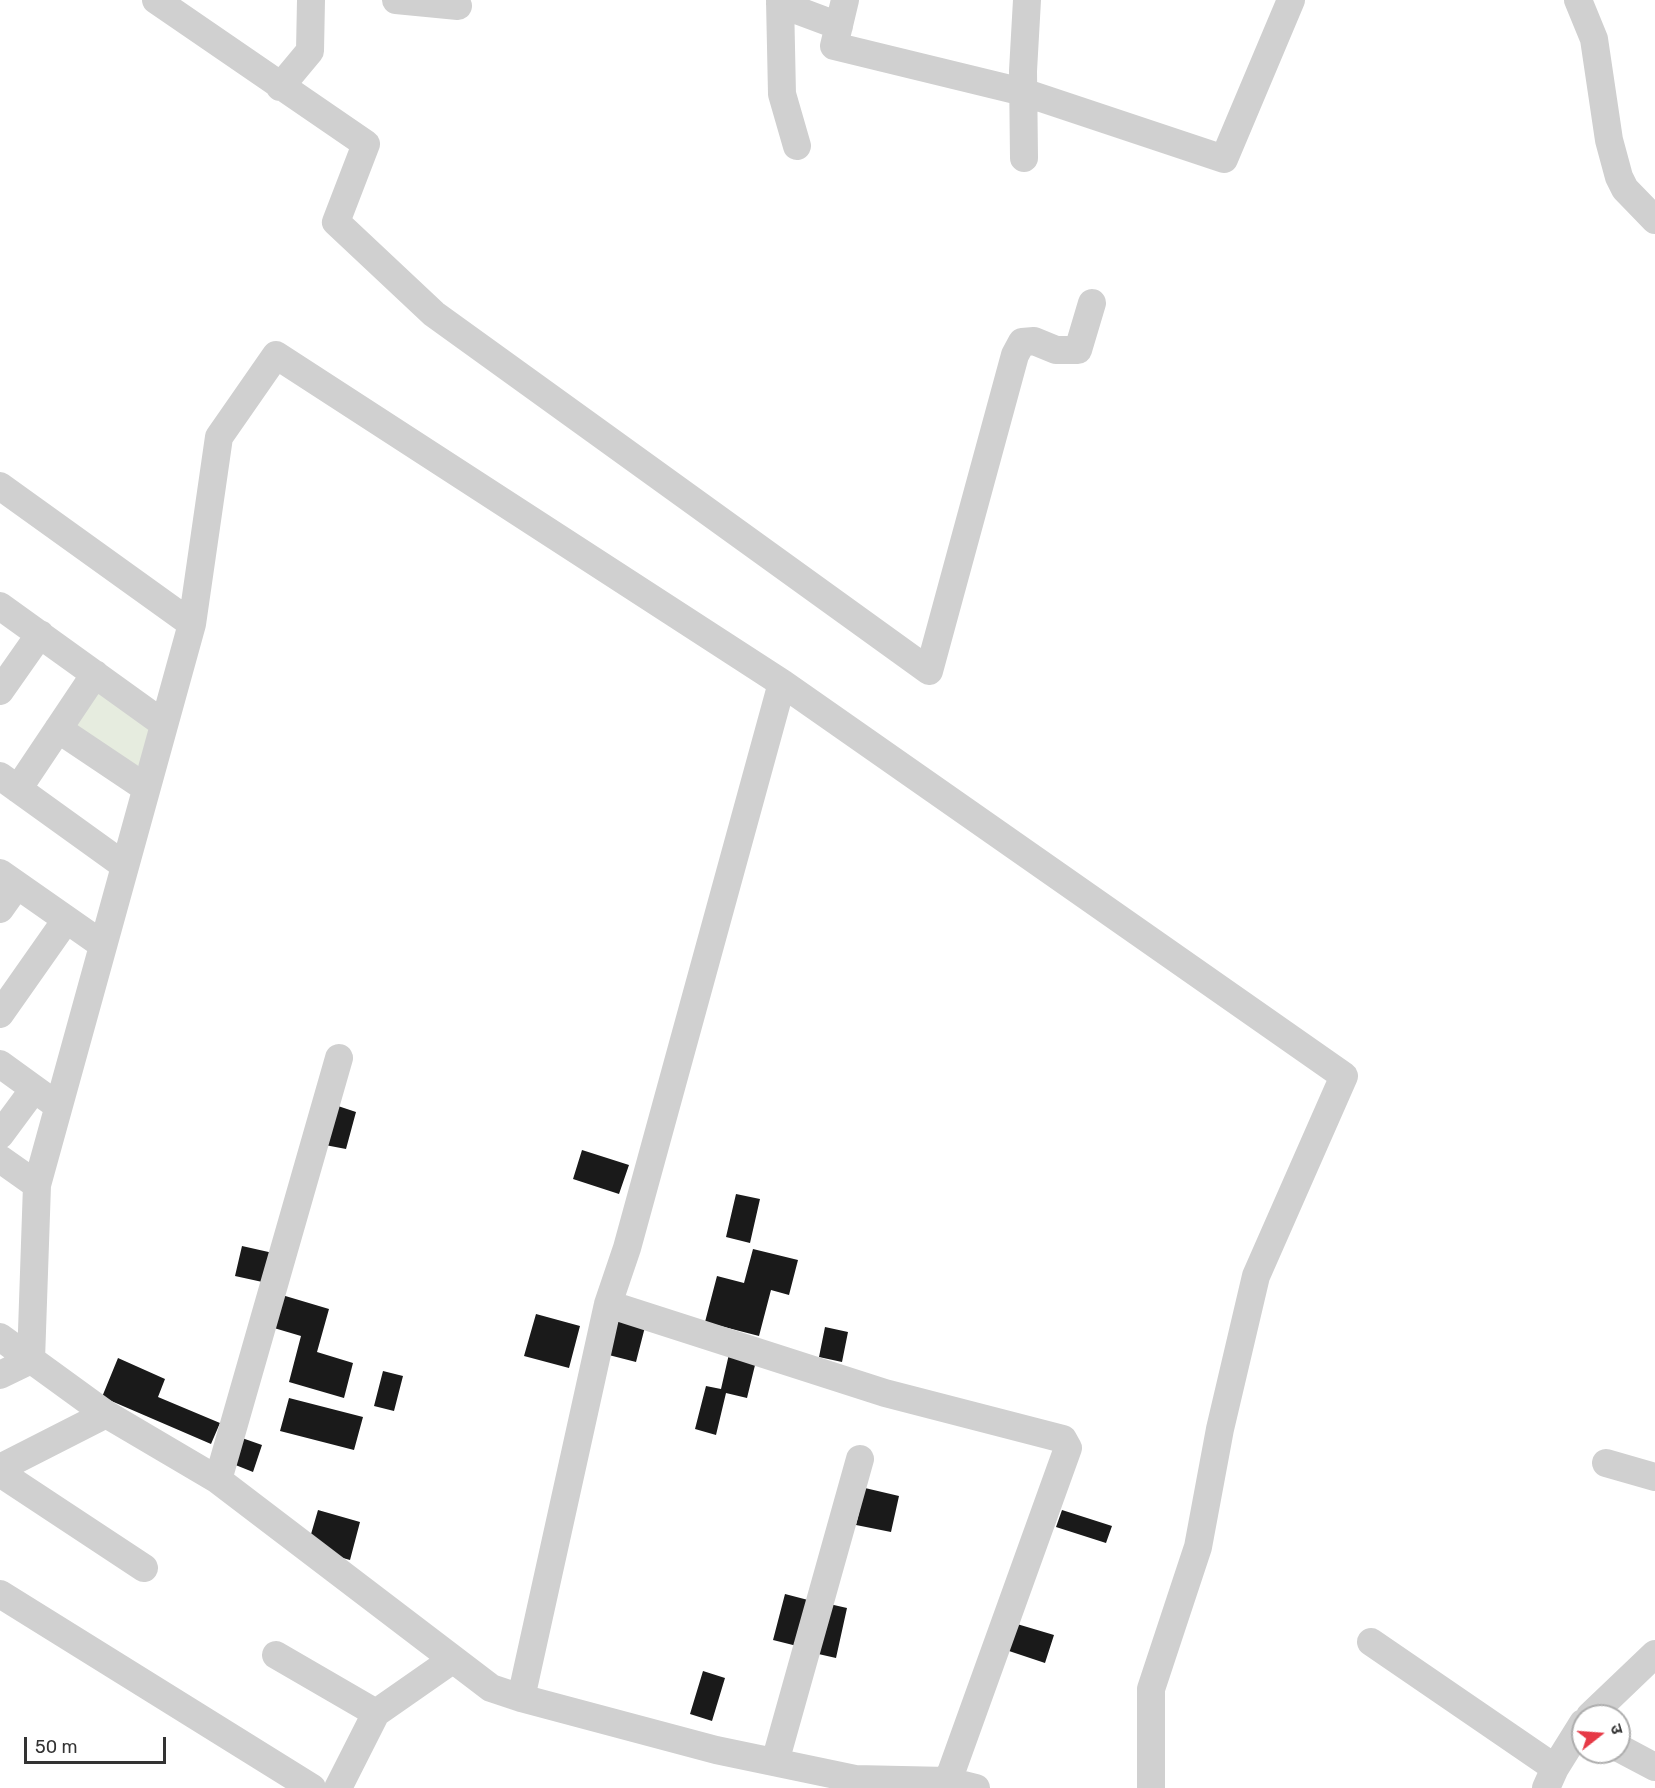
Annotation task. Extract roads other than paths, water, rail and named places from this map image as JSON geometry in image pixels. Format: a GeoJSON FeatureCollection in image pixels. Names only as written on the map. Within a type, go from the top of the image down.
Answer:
{"type":"FeatureCollection","features":[{"type":"Feature","properties":{"kind":"street"},"geometry":{"type":"LineString","coordinates":[[156,0],[366,144],[336,222],[434,314],[929,671],[1015,355],[1022,342],[1034,341],[1056,350],[1078,350],[1092,303]]}},
{"type":"Feature","properties":{"kind":"street"},"geometry":{"type":"LineString","coordinates":[[280,87],[310,51],[311,0]]}},
{"type":"Feature","properties":{"kind":"street"},"geometry":{"type":"LineString","coordinates":[[396,0],[458,6]]}},
{"type":"Feature","properties":{"kind":"street"},"geometry":{"type":"LineString","coordinates":[[1024,158],[1023,92],[1027,0]]}},
{"type":"Feature","properties":{"kind":"street"},"geometry":{"type":"LineString","coordinates":[[797,146],[782,94],[780,2],[842,13],[834,46],[1023,92],[1224,159],[1291,0]]}},
{"type":"Feature","properties":{"kind":"street"},"geometry":{"type":"LineString","coordinates":[[1578,0],[1594,39],[1609,140],[1619,177],[1625,189],[1655,220]]}},
{"type":"Feature","properties":{"kind":"street"},"geometry":{"type":"LineString","coordinates":[[31,1360],[37,1185],[192,624],[219,436],[276,354],[782,683],[1344,1076],[1256,1276],[1221,1429],[1198,1548],[1151,1689],[1151,1788]]}},
{"type":"Feature","properties":{"kind":"street"},"geometry":{"type":"LineString","coordinates":[[0,486],[192,624]]}},
{"type":"Feature","properties":{"kind":"street"},"geometry":{"type":"LineString","coordinates":[[0,606],[164,724]]}},
{"type":"Feature","properties":{"kind":"street"},"geometry":{"type":"LineString","coordinates":[[0,691],[40,634]]}},
{"type":"Feature","properties":{"kind":"street"},"geometry":{"type":"LineString","coordinates":[[95,674],[58,729],[9,782],[125,866]]}},
{"type":"Feature","properties":{"kind":"street"},"geometry":{"type":"LineString","coordinates":[[521,1698],[608,1304],[627,1248],[782,683]]}},
{"type":"Feature","properties":{"kind":"street"},"geometry":{"type":"LineString","coordinates":[[58,729],[146,788]]}},
{"type":"Feature","properties":{"kind":"street"},"geometry":{"type":"LineString","coordinates":[[0,909],[8,879],[103,945]]}},
{"type":"Feature","properties":{"kind":"street"},"geometry":{"type":"LineString","coordinates":[[0,1014],[66,920]]}},
{"type":"Feature","properties":{"kind":"street"},"geometry":{"type":"LineString","coordinates":[[218,1480],[339,1058]]}},
{"type":"Feature","properties":{"kind":"street"},"geometry":{"type":"LineString","coordinates":[[0,1064],[58,1106]]}},
{"type":"Feature","properties":{"kind":"street"},"geometry":{"type":"LineString","coordinates":[[0,1135],[34,1089]]}},
{"type":"Feature","properties":{"kind":"street"},"geometry":{"type":"LineString","coordinates":[[0,1159],[37,1185]]}},
{"type":"Feature","properties":{"kind":"street"},"geometry":{"type":"LineString","coordinates":[[608,1304],[885,1393],[1063,1439],[1068,1448],[948,1781]]}},
{"type":"Feature","properties":{"kind":"street"},"geometry":{"type":"LineString","coordinates":[[0,1337],[106,1414],[218,1480],[491,1688],[716,1750],[855,1779],[948,1781],[976,1788]]}},
{"type":"Feature","properties":{"kind":"street"},"geometry":{"type":"LineString","coordinates":[[0,1376],[31,1360]]}},
{"type":"Feature","properties":{"kind":"street"},"geometry":{"type":"LineString","coordinates":[[0,1468],[106,1414]]}},
{"type":"Feature","properties":{"kind":"street"},"geometry":{"type":"LineString","coordinates":[[775,1762],[861,1459]]}},
{"type":"Feature","properties":{"kind":"street"},"geometry":{"type":"LineString","coordinates":[[1606,1463],[1655,1477]]}},
{"type":"Feature","properties":{"kind":"street"},"geometry":{"type":"LineString","coordinates":[[0,1473],[144,1568]]}},
{"type":"Feature","properties":{"kind":"street"},"geometry":{"type":"LineString","coordinates":[[0,1594],[312,1788]]}},
{"type":"Feature","properties":{"kind":"street"},"geometry":{"type":"LineString","coordinates":[[1371,1642],[1550,1778],[1571,1744]]}},
{"type":"Feature","properties":{"kind":"street"},"geometry":{"type":"LineString","coordinates":[[1604,1704],[1655,1654]]}},
{"type":"Feature","properties":{"kind":"street"},"geometry":{"type":"LineString","coordinates":[[276,1655],[376,1713]]}},
{"type":"Feature","properties":{"kind":"street"},"geometry":{"type":"LineString","coordinates":[[338,1788],[376,1713],[452,1660]]}},
{"type":"Feature","properties":{"kind":"street"},"geometry":{"type":"LineString","coordinates":[[1631,1754],[1655,1767]]}}]}
